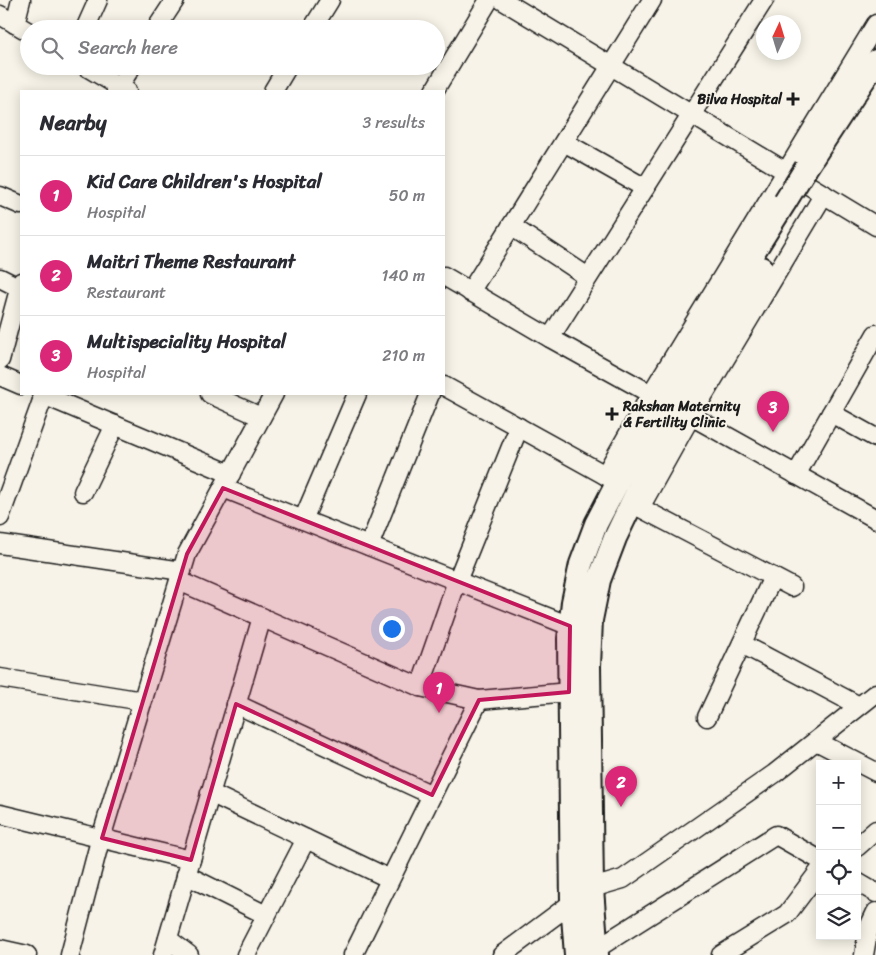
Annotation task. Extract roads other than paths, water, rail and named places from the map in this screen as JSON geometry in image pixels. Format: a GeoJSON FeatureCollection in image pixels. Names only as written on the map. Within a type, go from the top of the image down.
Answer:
{"type":"FeatureCollection","features":[{"type":"Feature","properties":{"kind":"main road"},"geometry":{"type":"LineString","coordinates":[[808,178],[876,61]]}},
{"type":"Feature","properties":{"kind":"main road"},"geometry":{"type":"LineString","coordinates":[[590,953],[572,903],[569,638],[573,602],[581,564],[612,478],[661,399],[808,178],[876,83]]}},
{"type":"Feature","properties":{"kind":"main road"},"geometry":{"type":"LineString","coordinates":[[590,953],[592,888],[589,666],[591,620],[599,580],[615,538],[636,505],[671,421],[790,205]]}},
{"type":"Feature","properties":{"kind":"street"},"geometry":{"type":"LineString","coordinates":[[21,0],[22,20]]}},
{"type":"Feature","properties":{"kind":"street"},"geometry":{"type":"LineString","coordinates":[[89,20],[98,0]]}},
{"type":"Feature","properties":{"kind":"street"},"geometry":{"type":"LineString","coordinates":[[162,20],[175,0]]}},
{"type":"Feature","properties":{"kind":"street"},"geometry":{"type":"LineString","coordinates":[[318,20],[330,0]]}},
{"type":"Feature","properties":{"kind":"street"},"geometry":{"type":"LineString","coordinates":[[445,73],[489,0]]}},
{"type":"Feature","properties":{"kind":"street"},"geometry":{"type":"LineString","coordinates":[[502,0],[692,114],[808,178],[876,226]]}},
{"type":"Feature","properties":{"kind":"street"},"geometry":{"type":"LineString","coordinates":[[470,292],[652,0]]}},
{"type":"Feature","properties":{"kind":"street"},"geometry":{"type":"LineString","coordinates":[[550,338],[764,0]]}},
{"type":"Feature","properties":{"kind":"street"},"geometry":{"type":"LineString","coordinates":[[0,15],[20,27]]}},
{"type":"Feature","properties":{"kind":"street"},"geometry":{"type":"LineString","coordinates":[[792,587],[636,505],[691,416],[808,178],[876,24]]}},
{"type":"Feature","properties":{"kind":"street"},"geometry":{"type":"LineString","coordinates":[[98,75],[121,90],[128,75]]}},
{"type":"Feature","properties":{"kind":"street"},"geometry":{"type":"LineString","coordinates":[[274,90],[283,75]]}},
{"type":"Feature","properties":{"kind":"street"},"geometry":{"type":"LineString","coordinates":[[435,90],[444,75]]}},
{"type":"Feature","properties":{"kind":"street"},"geometry":{"type":"LineString","coordinates":[[564,142],[645,188]]}},
{"type":"Feature","properties":{"kind":"street"},"geometry":{"type":"LineString","coordinates":[[445,387],[612,478],[651,394],[808,178]]}},
{"type":"Feature","properties":{"kind":"street"},"geometry":{"type":"LineString","coordinates":[[0,196],[20,205]]}},
{"type":"Feature","properties":{"kind":"street"},"geometry":{"type":"LineString","coordinates":[[511,226],[588,277]]}},
{"type":"Feature","properties":{"kind":"street"},"geometry":{"type":"LineString","coordinates":[[445,277],[651,394]]}},
{"type":"Feature","properties":{"kind":"street"},"geometry":{"type":"LineString","coordinates":[[0,278],[19,295],[0,360]]}},
{"type":"Feature","properties":{"kind":"street"},"geometry":{"type":"LineString","coordinates":[[796,475],[876,334]]}},
{"type":"Feature","properties":{"kind":"street"},"geometry":{"type":"LineString","coordinates":[[0,376],[20,385]]}},
{"type":"Feature","properties":{"kind":"street"},"geometry":{"type":"LineString","coordinates":[[0,517],[43,395],[116,426],[303,520],[570,626]]}},
{"type":"Feature","properties":{"kind":"street"},"geometry":{"type":"LineString","coordinates":[[212,395],[261,417]]}},
{"type":"Feature","properties":{"kind":"street"},"geometry":{"type":"LineString","coordinates":[[70,955],[102,838],[187,554],[273,395]]}},
{"type":"Feature","properties":{"kind":"street"},"geometry":{"type":"LineString","coordinates":[[303,520],[356,395]]}},
{"type":"Feature","properties":{"kind":"street"},"geometry":{"type":"LineString","coordinates":[[369,546],[430,395]]}},
{"type":"Feature","properties":{"kind":"street"},"geometry":{"type":"LineString","coordinates":[[831,413],[876,438]]}},
{"type":"Feature","properties":{"kind":"street"},"geometry":{"type":"LineString","coordinates":[[691,416],[876,518]]}},
{"type":"Feature","properties":{"kind":"street"},"geometry":{"type":"LineString","coordinates":[[83,492],[116,426]]}},
{"type":"Feature","properties":{"kind":"street"},"geometry":{"type":"LineString","coordinates":[[420,687],[457,581],[519,427]]}},
{"type":"Feature","properties":{"kind":"street"},"geometry":{"type":"LineString","coordinates":[[0,544],[181,576],[262,617],[420,687],[479,700],[569,692]]}},
{"type":"Feature","properties":{"kind":"street"},"geometry":{"type":"LineString","coordinates":[[707,717],[773,577]]}},
{"type":"Feature","properties":{"kind":"street"},"geometry":{"type":"LineString","coordinates":[[189,955],[165,947],[262,617]]}},
{"type":"Feature","properties":{"kind":"street"},"geometry":{"type":"LineString","coordinates":[[742,644],[859,706]]}},
{"type":"Feature","properties":{"kind":"street"},"geometry":{"type":"LineString","coordinates":[[0,678],[143,701]]}},
{"type":"Feature","properties":{"kind":"street"},"geometry":{"type":"LineString","coordinates":[[502,955],[592,888],[623,878],[774,774],[876,693]]}},
{"type":"Feature","properties":{"kind":"street"},"geometry":{"type":"LineString","coordinates":[[352,955],[479,700]]}},
{"type":"Feature","properties":{"kind":"street"},"geometry":{"type":"LineString","coordinates":[[236,704],[432,795]]}},
{"type":"Feature","properties":{"kind":"street"},"geometry":{"type":"LineString","coordinates":[[816,740],[876,772]]}},
{"type":"Feature","properties":{"kind":"street"},"geometry":{"type":"LineString","coordinates":[[210,794],[390,879]]}},
{"type":"Feature","properties":{"kind":"street"},"geometry":{"type":"LineString","coordinates":[[0,814],[102,838],[189,868],[266,915]]}},
{"type":"Feature","properties":{"kind":"street"},"geometry":{"type":"LineString","coordinates":[[861,843],[876,830]]}},
{"type":"Feature","properties":{"kind":"street"},"geometry":{"type":"LineString","coordinates":[[590,953],[776,835],[816,858]]}},
{"type":"Feature","properties":{"kind":"street"},"geometry":{"type":"LineString","coordinates":[[246,955],[306,839]]}},
{"type":"Feature","properties":{"kind":"street"},"geometry":{"type":"LineString","coordinates":[[721,955],[787,914],[816,875]]}},
{"type":"Feature","properties":{"kind":"street"},"geometry":{"type":"LineString","coordinates":[[861,884],[876,892]]}},
{"type":"Feature","properties":{"kind":"street"},"geometry":{"type":"LineString","coordinates":[[864,955],[869,926],[876,912]]}},
{"type":"Feature","properties":{"kind":"street"},"geometry":{"type":"LineString","coordinates":[[0,949],[26,955]]}},
{"type":"Feature","properties":{"kind":"place","name":"Bilva Hospital"},"geometry":{"type":"Point","coordinates":[793,99]}},
{"type":"Feature","properties":{"kind":"place","name":"Rakshan Maternity & Fertility Clinic"},"geometry":{"type":"Point","coordinates":[612,414]}},
{"type":"Feature","properties":{"kind":"place","name":"Multispeciality Hospital"},"geometry":{"type":"Point","coordinates":[773,432]}},
{"type":"Feature","properties":{"kind":"place","name":"Kid Care Children's Hospital"},"geometry":{"type":"Point","coordinates":[439,713]}},
{"type":"Feature","properties":{"kind":"place","name":"Maitri Theme Restaurant"},"geometry":{"type":"Point","coordinates":[621,807]}}]}
